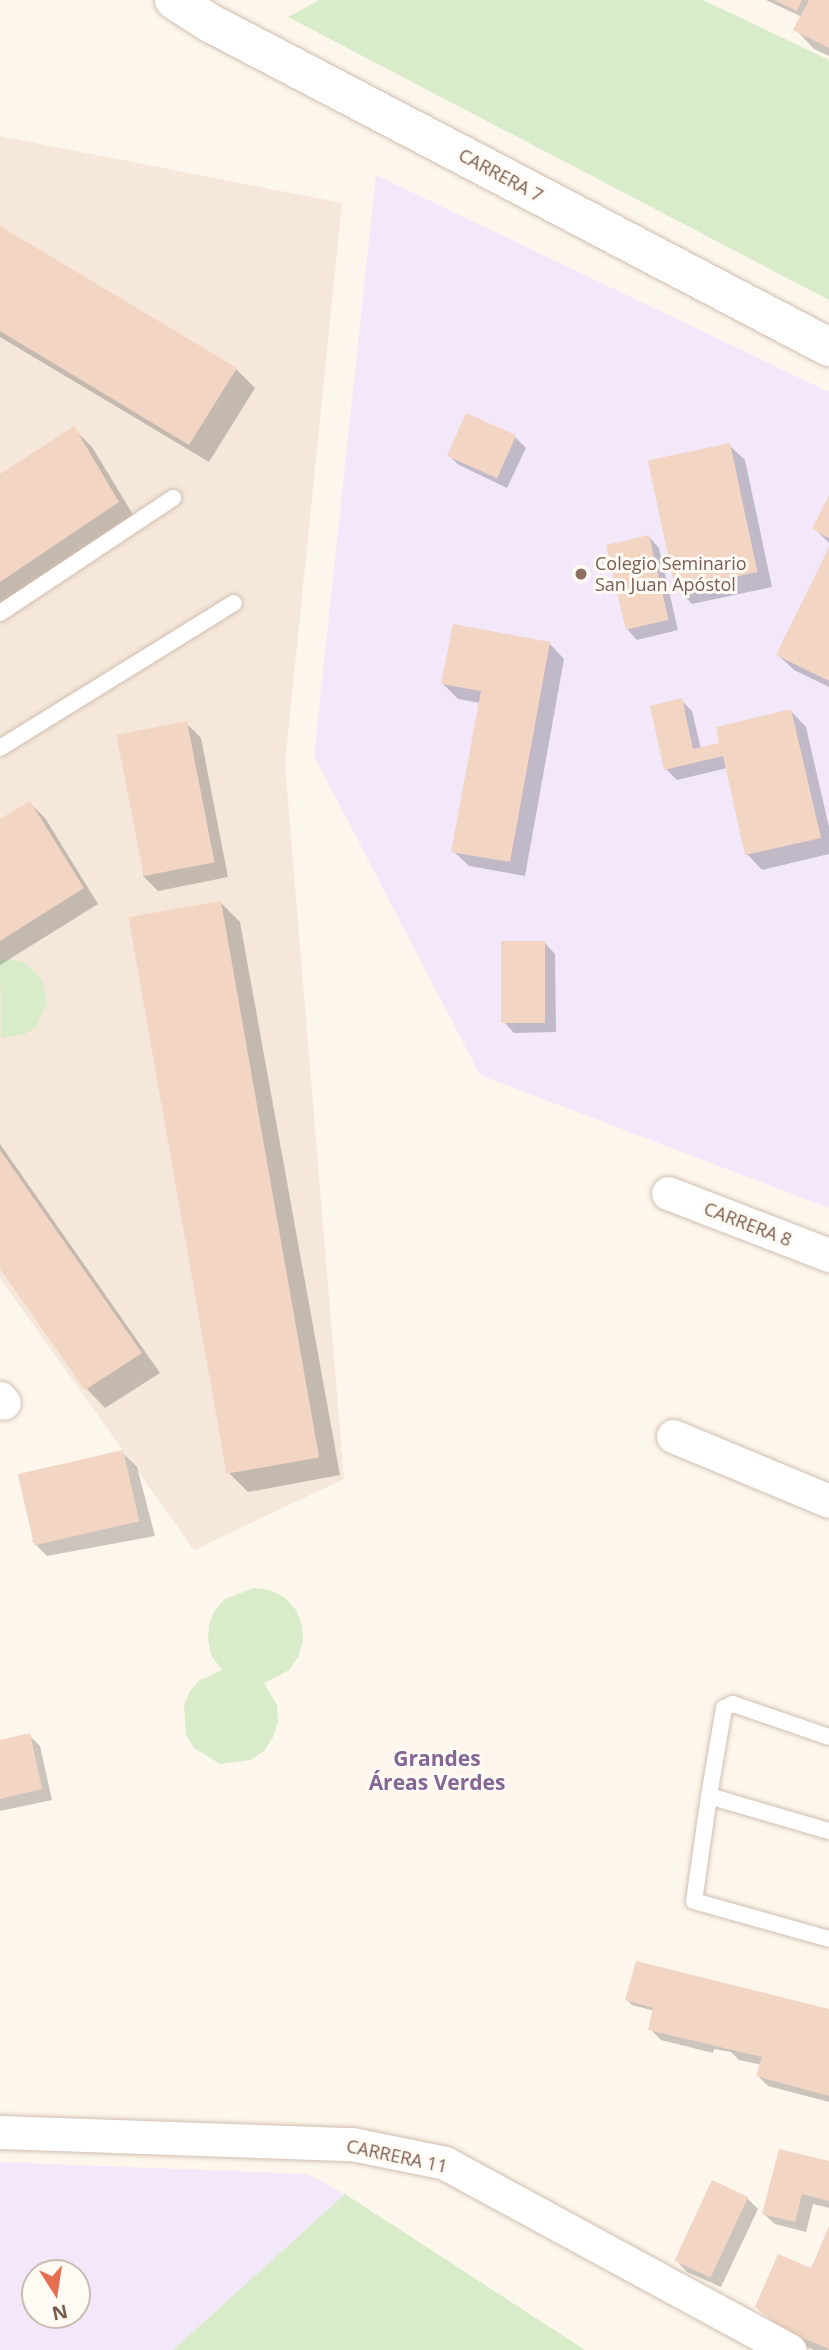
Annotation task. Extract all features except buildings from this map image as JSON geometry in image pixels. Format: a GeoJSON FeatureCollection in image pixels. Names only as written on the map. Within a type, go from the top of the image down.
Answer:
{"type":"FeatureCollection","features":[{"type":"Feature","properties":{"kind":"street","name":"CARRERA 7"},"geometry":{"type":"LineString","coordinates":[[174,0],[210,23],[829,347]]}},
{"type":"Feature","properties":{"kind":"street","name":"CARRERA 8"},"geometry":{"type":"LineString","coordinates":[[668,1193],[829,1255]]}},
{"type":"Feature","properties":{"kind":"street"},"geometry":{"type":"LineString","coordinates":[[673,1436],[829,1501]]}},
{"type":"Feature","properties":{"kind":"street","name":"CARRERA 11"},"geometry":{"type":"LineString","coordinates":[[0,2132],[352,2144],[445,2164],[790,2350]]}},
{"type":"Feature","properties":{"kind":"lane"},"geometry":{"type":"LineString","coordinates":[[0,613],[173,498]]}},
{"type":"Feature","properties":{"kind":"lane"},"geometry":{"type":"LineString","coordinates":[[0,748],[234,603]]}},
{"type":"Feature","properties":{"kind":"lane"},"geometry":{"type":"LineString","coordinates":[[829,1737],[733,1704],[724,1708],[694,1901],[829,1939]]}},
{"type":"Feature","properties":{"kind":"lane"},"geometry":{"type":"LineString","coordinates":[[709,1796],[829,1831]]}},
{"type":"Feature","properties":{"kind":"shaded area"},"geometry":{"type":"Polygon","coordinates":[[[0,136],[342,203],[285,764],[344,1479],[194,1550],[0,1278],[0,136]]]}},
{"type":"Feature","properties":{"kind":"shaded area","name":"Colegio Seminario San Juan Apóstol"},"geometry":{"type":"Polygon","coordinates":[[[376,175],[829,392],[829,1208],[480,1075],[314,756],[376,175]]]}},
{"type":"Feature","properties":{"kind":"shaded area"},"geometry":{"type":"Polygon","coordinates":[[[0,2162],[307,2174],[345,2194],[173,2350],[0,2350],[0,2162]]]}},
{"type":"Feature","properties":{"kind":"green space"},"geometry":{"type":"Polygon","coordinates":[[[319,0],[703,0],[829,60],[829,300],[288,17],[319,0]]]}},
{"type":"Feature","properties":{"kind":"green space"},"geometry":{"type":"Polygon","coordinates":[[[0,960],[24,962],[42,979],[47,1003],[36,1027],[25,1034],[1,1038],[0,960]]]}},
{"type":"Feature","properties":{"kind":"green space"},"geometry":{"type":"Polygon","coordinates":[[[254,1588],[270,1590],[285,1598],[296,1610],[302,1625],[303,1641],[298,1657],[289,1670],[264,1683],[277,1705],[278,1722],[264,1751],[250,1760],[220,1764],[194,1748],[186,1735],[184,1705],[190,1691],[200,1680],[222,1670],[211,1655],[208,1639],[209,1624],[215,1610],[225,1599],[254,1588]]]}},
{"type":"Feature","properties":{"kind":"green space"},"geometry":{"type":"Polygon","coordinates":[[[345,2194],[585,2350],[173,2350],[345,2194]]]}},
{"type":"Feature","properties":{"kind":"place","name":"Colegio Seminario San Juan Apóstol"},"geometry":{"type":"Point","coordinates":[581,574]}},
{"type":"Feature","properties":{"kind":"district","name":"Grandes Áreas Verdes"},"geometry":{"type":"Point","coordinates":[437,1770]}}]}
